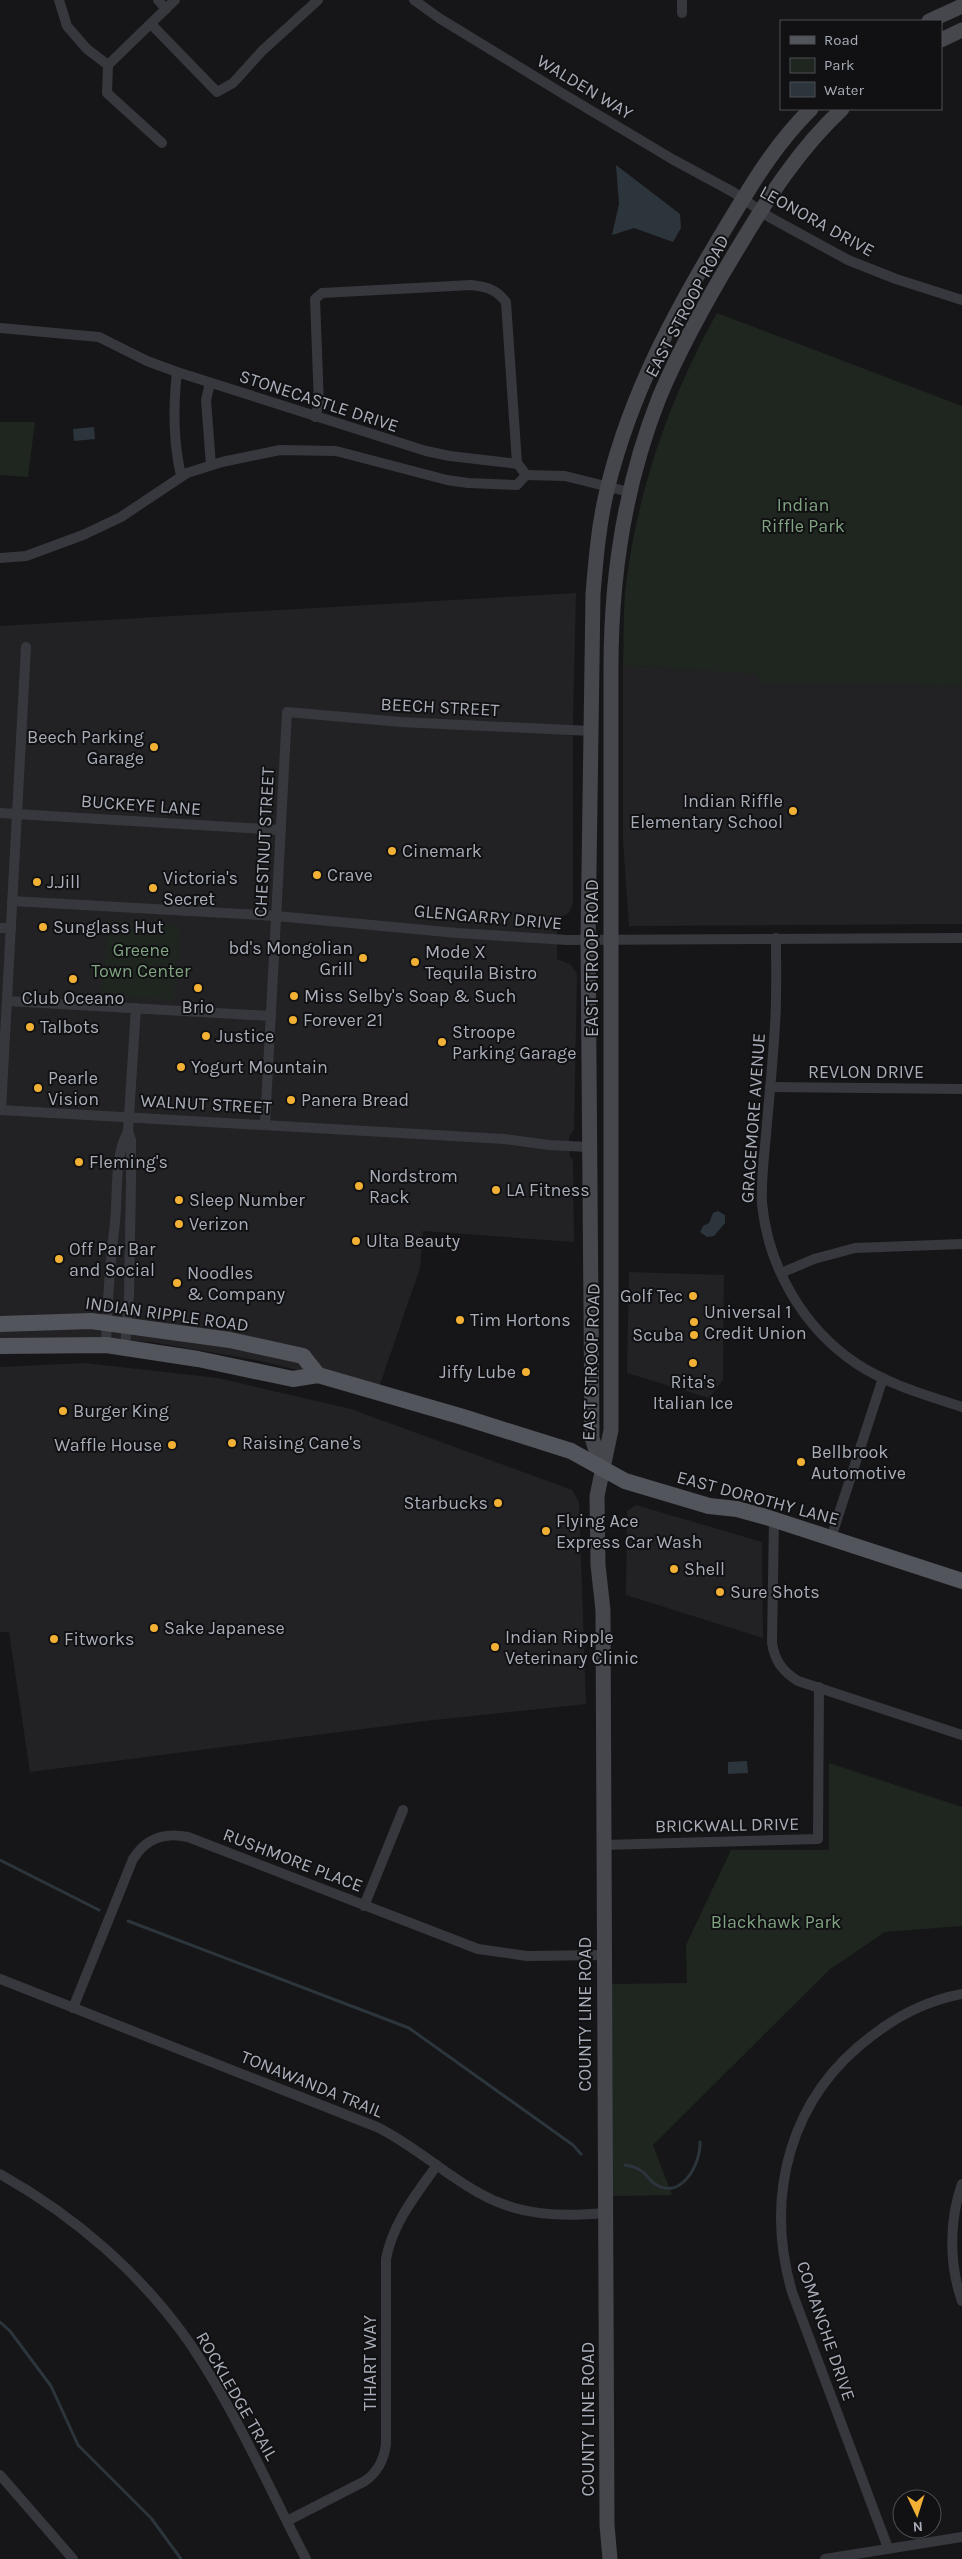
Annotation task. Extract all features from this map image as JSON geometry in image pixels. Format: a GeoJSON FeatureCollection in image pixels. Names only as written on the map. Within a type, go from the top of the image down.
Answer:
{"type":"FeatureCollection","features":[{"type":"Feature","properties":{"kind":"main road"},"geometry":{"type":"LineString","coordinates":[[931,20],[962,6]]}},
{"type":"Feature","properties":{"kind":"main road"},"geometry":{"type":"LineString","coordinates":[[942,40],[962,30]]}},
{"type":"Feature","properties":{"kind":"main road","name":"EAST STROOP ROAD"},"geometry":{"type":"LineString","coordinates":[[602,1469],[592,1438],[588,939],[593,594],[598,539],[608,486],[630,415],[650,364],[669,325],[742,197],[771,155],[810,110]]}},
{"type":"Feature","properties":{"kind":"main road","name":"EAST STROOP ROAD"},"geometry":{"type":"LineString","coordinates":[[602,1469],[611,1430],[611,628],[617,556],[630,492],[647,434],[674,365],[712,292],[761,209],[795,160],[841,110]]}},
{"type":"Feature","properties":{"kind":"main road"},"geometry":{"type":"LineString","coordinates":[[590,1233],[602,1256],[602,1273],[612,1284],[594,1296],[592,1304]]}},
{"type":"Feature","properties":{"kind":"main road","name":"INDIAN RIPPLE ROAD"},"geometry":{"type":"LineString","coordinates":[[0,1324],[91,1321],[230,1340],[302,1356],[318,1375]]}},
{"type":"Feature","properties":{"kind":"main road"},"geometry":{"type":"LineString","coordinates":[[0,1346],[106,1345],[198,1359],[293,1379],[318,1375],[463,1416],[570,1452],[602,1469]]}},
{"type":"Feature","properties":{"kind":"main road","name":"EAST DOROTHY LANE"},"geometry":{"type":"LineString","coordinates":[[602,1469],[625,1481],[709,1506],[737,1509],[962,1581]]}},
{"type":"Feature","properties":{"kind":"main road","name":"COUNTY LINE ROAD"},"geometry":{"type":"LineString","coordinates":[[602,1469],[597,1496],[598,1565],[604,1615],[603,1956],[607,2525],[610,2559]]}},
{"type":"Feature","properties":{"kind":"street"},"geometry":{"type":"LineString","coordinates":[[59,0],[67,26],[87,49],[108,65]]}},
{"type":"Feature","properties":{"kind":"street"},"geometry":{"type":"LineString","coordinates":[[158,0],[166,9]]}},
{"type":"Feature","properties":{"kind":"street"},"geometry":{"type":"LineString","coordinates":[[162,143],[107,93],[108,65],[176,0]]}},
{"type":"Feature","properties":{"kind":"street"},"geometry":{"type":"LineString","coordinates":[[151,24],[217,92],[233,83],[262,50],[318,0]]}},
{"type":"Feature","properties":{"kind":"street","name":"WALDEN WAY"},"geometry":{"type":"LineString","coordinates":[[414,0],[439,18],[560,92],[742,197]]}},
{"type":"Feature","properties":{"kind":"street"},"geometry":{"type":"LineString","coordinates":[[682,0],[682,13]]}},
{"type":"Feature","properties":{"kind":"street","name":"LEONORA DRIVE"},"geometry":{"type":"LineString","coordinates":[[742,197],[771,218],[864,267],[962,300]]}},
{"type":"Feature","properties":{"kind":"street"},"geometry":{"type":"LineString","coordinates":[[315,417],[319,404],[315,299],[322,293],[471,286],[486,287],[497,291],[506,302],[517,463],[526,475]]}},
{"type":"Feature","properties":{"kind":"street","name":"STONECASTLE DRIVE"},"geometry":{"type":"LineString","coordinates":[[0,328],[99,337],[147,361],[176,372],[392,441],[450,456],[517,463]]}},
{"type":"Feature","properties":{"kind":"street"},"geometry":{"type":"LineString","coordinates":[[176,372],[173,410],[176,455],[181,475]]}},
{"type":"Feature","properties":{"kind":"street"},"geometry":{"type":"LineString","coordinates":[[210,383],[206,400],[211,465]]}},
{"type":"Feature","properties":{"kind":"street"},"geometry":{"type":"LineString","coordinates":[[0,558],[26,556],[83,535],[121,517],[181,475],[211,465],[280,450],[316,449],[336,451],[465,483],[516,485],[526,475],[565,476],[630,492]]}},
{"type":"Feature","properties":{"kind":"street"},"geometry":{"type":"LineString","coordinates":[[0,1110],[6,1000],[5,928],[12,900],[26,647]]}},
{"type":"Feature","properties":{"kind":"street","name":"BEECH STREET"},"geometry":{"type":"LineString","coordinates":[[287,712],[400,722],[592,731]]}},
{"type":"Feature","properties":{"kind":"street","name":"CHESTNUT STREET"},"geometry":{"type":"LineString","coordinates":[[265,1124],[287,712]]}},
{"type":"Feature","properties":{"kind":"street","name":"BUCKEYE LANE"},"geometry":{"type":"LineString","coordinates":[[0,812],[281,830]]}},
{"type":"Feature","properties":{"kind":"street","name":"GLENGARRY DRIVE"},"geometry":{"type":"LineString","coordinates":[[12,900],[276,916],[517,937],[588,939],[962,938]]}},
{"type":"Feature","properties":{"kind":"street","name":"GRACEMORE AVENUE"},"geometry":{"type":"LineString","coordinates":[[776,938],[776,1024],[762,1182],[762,1202],[770,1248],[780,1273],[794,1298],[821,1334],[858,1365],[883,1378],[962,1407]]}},
{"type":"Feature","properties":{"kind":"street"},"geometry":{"type":"LineString","coordinates":[[6,1000],[271,1016]]}},
{"type":"Feature","properties":{"kind":"street"},"geometry":{"type":"LineString","coordinates":[[125,1347],[129,1296],[131,1181],[131,1140],[128,1131],[136,1008]]}},
{"type":"Feature","properties":{"kind":"street","name":"REVLON DRIVE"},"geometry":{"type":"LineString","coordinates":[[770,1087],[962,1089]]}},
{"type":"Feature","properties":{"kind":"street","name":"WALNUT STREET"},"geometry":{"type":"LineString","coordinates":[[0,1110],[265,1124],[504,1139],[550,1145],[590,1147]]}},
{"type":"Feature","properties":{"kind":"street"},"geometry":{"type":"LineString","coordinates":[[106,1345],[118,1176],[123,1140],[128,1131]]}},
{"type":"Feature","properties":{"kind":"street"},"geometry":{"type":"LineString","coordinates":[[780,1273],[814,1259],[855,1248],[962,1244]]}},
{"type":"Feature","properties":{"kind":"street"},"geometry":{"type":"LineString","coordinates":[[830,1538],[883,1378]]}},
{"type":"Feature","properties":{"kind":"street"},"geometry":{"type":"LineString","coordinates":[[774,1520],[772,1643],[774,1656],[790,1676],[819,1688],[962,1735]]}},
{"type":"Feature","properties":{"kind":"street","name":"BRICKWALL DRIVE"},"geometry":{"type":"LineString","coordinates":[[604,1845],[818,1839],[819,1688]]}},
{"type":"Feature","properties":{"kind":"street"},"geometry":{"type":"LineString","coordinates":[[364,1906],[403,1810]]}},
{"type":"Feature","properties":{"kind":"street","name":"RUSHMORE PLACE"},"geometry":{"type":"LineString","coordinates":[[74,2008],[133,1859],[143,1845],[158,1837],[172,1834],[188,1836],[460,1944],[493,1952],[527,1956],[603,1956]]}},
{"type":"Feature","properties":{"kind":"street","name":"TONAWANDA TRAIL"},"geometry":{"type":"LineString","coordinates":[[0,1979],[377,2127],[401,2140],[478,2193],[512,2208],[552,2215],[605,2213]]}},
{"type":"Feature","properties":{"kind":"street","name":"COMANCHE DRIVE"},"geometry":{"type":"LineString","coordinates":[[888,2548],[790,2286],[782,2252],[780,2231],[783,2184],[792,2146],[804,2117],[814,2099],[843,2060],[864,2041],[899,2017],[938,2000],[962,1994]]}},
{"type":"Feature","properties":{"kind":"street","name":"TIHART WAY"},"geometry":{"type":"LineString","coordinates":[[287,2521],[365,2481],[375,2472],[383,2460],[386,2444],[386,2259],[389,2243],[398,2222],[437,2164]]}},
{"type":"Feature","properties":{"kind":"street","name":"ROCKLEDGE TRAIL"},"geometry":{"type":"LineString","coordinates":[[0,2174],[38,2196],[87,2232],[129,2270],[166,2312],[191,2345],[212,2379],[306,2559]]}},
{"type":"Feature","properties":{"kind":"street"},"geometry":{"type":"LineString","coordinates":[[962,2184],[956,2207],[952,2244],[956,2280],[962,2301]]}},
{"type":"Feature","properties":{"kind":"street"},"geometry":{"type":"LineString","coordinates":[[0,2474],[74,2559]]}},
{"type":"Feature","properties":{"kind":"street"},"geometry":{"type":"LineString","coordinates":[[825,2559],[962,2537]]}},
{"type":"Feature","properties":{"kind":"shaded area"},"geometry":{"type":"Polygon","coordinates":[[[576,593],[573,719],[573,903],[569,913],[557,919],[557,959],[570,964],[577,974],[574,1130],[569,1137],[570,1157],[573,1160],[574,1242],[423,1231],[420,1268],[377,1393],[318,1375],[256,1360],[151,1342],[86,1338],[0,1338],[0,626],[576,593]]]}},
{"type":"Feature","properties":{"kind":"shaded area","name":"Indian Riffle Elementary School"},"geometry":{"type":"Polygon","coordinates":[[[623,665],[962,686],[962,924],[629,926],[623,840],[623,665]]]}},
{"type":"Feature","properties":{"kind":"shaded area"},"geometry":{"type":"Polygon","coordinates":[[[629,1272],[724,1275],[723,1380],[709,1398],[627,1373],[629,1272]]]}},
{"type":"Feature","properties":{"kind":"shaded area"},"geometry":{"type":"Polygon","coordinates":[[[85,1363],[218,1378],[351,1409],[572,1490],[579,1502],[586,1704],[425,1721],[30,1772],[9,1632],[0,1632],[0,1367],[85,1363]]]}},
{"type":"Feature","properties":{"kind":"shaded area"},"geometry":{"type":"Polygon","coordinates":[[[636,1505],[762,1542],[763,1638],[626,1595],[627,1511],[636,1505]]]}},
{"type":"Feature","properties":{"kind":"green space","name":"Indian Riffle Park"},"geometry":{"type":"Polygon","coordinates":[[[717,313],[962,406],[962,686],[888,683],[758,684],[758,674],[623,665],[625,593],[630,556],[646,484],[657,448],[684,379],[717,313]]]}},
{"type":"Feature","properties":{"kind":"green space"},"geometry":{"type":"Polygon","coordinates":[[[0,422],[35,422],[28,477],[0,475],[0,422]]]}},
{"type":"Feature","properties":{"kind":"green space","name":"Greene Town Center"},"geometry":{"type":"Polygon","coordinates":[[[108,920],[180,926],[174,1000],[102,994],[108,920]]]}},
{"type":"Feature","properties":{"kind":"green space","name":"Blackhawk Park"},"geometry":{"type":"Polygon","coordinates":[[[829,1763],[962,1807],[962,1926],[885,1932],[829,1970],[653,2145],[672,2195],[613,2196],[612,1984],[687,1983],[686,1945],[731,1850],[829,1850],[829,1763]]]}},
{"type":"Feature","properties":{"kind":"water"},"geometry":{"type":"Polygon","coordinates":[[[616,165],[680,214],[681,228],[673,242],[634,228],[612,235],[619,204],[616,165]]]}},
{"type":"Feature","properties":{"kind":"water"},"geometry":{"type":"Polygon","coordinates":[[[94,427],[95,439],[74,441],[73,429],[94,427]]]}},
{"type":"Feature","properties":{"kind":"water"},"geometry":{"type":"Polygon","coordinates":[[[718,1211],[725,1215],[725,1223],[714,1236],[707,1237],[700,1232],[703,1226],[709,1223],[713,1213],[718,1211]]]}},
{"type":"Feature","properties":{"kind":"water"},"geometry":{"type":"Polygon","coordinates":[[[747,1761],[748,1773],[728,1774],[728,1762],[747,1761]]]}},
{"type":"Feature","properties":{"kind":"waterway"},"geometry":{"type":"LineString","coordinates":[[0,1860],[99,1910]]}},
{"type":"Feature","properties":{"kind":"waterway"},"geometry":{"type":"LineString","coordinates":[[128,1921],[409,2028],[573,2145],[581,2154]]}},
{"type":"Feature","properties":{"kind":"waterway"},"geometry":{"type":"LineString","coordinates":[[625,2165],[642,2171],[655,2184],[664,2188],[673,2188],[688,2178],[697,2160],[700,2142]]}},
{"type":"Feature","properties":{"kind":"waterway"},"geometry":{"type":"LineString","coordinates":[[0,2322],[10,2331],[51,2386],[78,2445],[151,2518],[181,2559]]}},
{"type":"Feature","properties":{"kind":"place","name":"Beech Parking Garage"},"geometry":{"type":"Point","coordinates":[154,747]}},
{"type":"Feature","properties":{"kind":"place","name":"Indian Riffle Elementary School"},"geometry":{"type":"Point","coordinates":[793,811]}},
{"type":"Feature","properties":{"kind":"place","name":"Cinemark"},"geometry":{"type":"Point","coordinates":[392,851]}},
{"type":"Feature","properties":{"kind":"place","name":"Crave"},"geometry":{"type":"Point","coordinates":[317,875]}},
{"type":"Feature","properties":{"kind":"place","name":"J.Jill"},"geometry":{"type":"Point","coordinates":[37,882]}},
{"type":"Feature","properties":{"kind":"place","name":"Victoria's Secret"},"geometry":{"type":"Point","coordinates":[153,888]}},
{"type":"Feature","properties":{"kind":"place","name":"Sunglass Hut"},"geometry":{"type":"Point","coordinates":[43,927]}},
{"type":"Feature","properties":{"kind":"place","name":"bd's Mongolian Grill"},"geometry":{"type":"Point","coordinates":[363,958]}},
{"type":"Feature","properties":{"kind":"place","name":"Mode X Tequila Bistro"},"geometry":{"type":"Point","coordinates":[415,962]}},
{"type":"Feature","properties":{"kind":"place","name":"Club Oceano"},"geometry":{"type":"Point","coordinates":[73,979]}},
{"type":"Feature","properties":{"kind":"place","name":"Brio"},"geometry":{"type":"Point","coordinates":[198,988]}},
{"type":"Feature","properties":{"kind":"place","name":"Miss Selby's Soap & Such"},"geometry":{"type":"Point","coordinates":[294,996]}},
{"type":"Feature","properties":{"kind":"place","name":"Forever 21"},"geometry":{"type":"Point","coordinates":[293,1020]}},
{"type":"Feature","properties":{"kind":"place","name":"Talbots"},"geometry":{"type":"Point","coordinates":[30,1027]}},
{"type":"Feature","properties":{"kind":"place","name":"Justice"},"geometry":{"type":"Point","coordinates":[206,1036]}},
{"type":"Feature","properties":{"kind":"place","name":"Stroope Parking Garage"},"geometry":{"type":"Point","coordinates":[442,1042]}},
{"type":"Feature","properties":{"kind":"place","name":"Yogurt Mountain"},"geometry":{"type":"Point","coordinates":[181,1067]}},
{"type":"Feature","properties":{"kind":"place","name":"Pearle Vision"},"geometry":{"type":"Point","coordinates":[38,1088]}},
{"type":"Feature","properties":{"kind":"place","name":"Panera Bread"},"geometry":{"type":"Point","coordinates":[291,1100]}},
{"type":"Feature","properties":{"kind":"place","name":"Fleming's"},"geometry":{"type":"Point","coordinates":[79,1162]}},
{"type":"Feature","properties":{"kind":"place","name":"Nordstrom Rack"},"geometry":{"type":"Point","coordinates":[359,1186]}},
{"type":"Feature","properties":{"kind":"place","name":"LA Fitness"},"geometry":{"type":"Point","coordinates":[496,1190]}},
{"type":"Feature","properties":{"kind":"place","name":"Sleep Number"},"geometry":{"type":"Point","coordinates":[179,1200]}},
{"type":"Feature","properties":{"kind":"place","name":"Verizon"},"geometry":{"type":"Point","coordinates":[179,1224]}},
{"type":"Feature","properties":{"kind":"place","name":"Ulta Beauty"},"geometry":{"type":"Point","coordinates":[356,1241]}},
{"type":"Feature","properties":{"kind":"place","name":"Off Par Bar and Social"},"geometry":{"type":"Point","coordinates":[59,1259]}},
{"type":"Feature","properties":{"kind":"place","name":"Noodles & Company"},"geometry":{"type":"Point","coordinates":[177,1283]}},
{"type":"Feature","properties":{"kind":"place","name":"Golf Tec"},"geometry":{"type":"Point","coordinates":[693,1296]}},
{"type":"Feature","properties":{"kind":"place","name":"Tim Hortons"},"geometry":{"type":"Point","coordinates":[460,1320]}},
{"type":"Feature","properties":{"kind":"place","name":"Universal 1 Credit Union"},"geometry":{"type":"Point","coordinates":[694,1322]}},
{"type":"Feature","properties":{"kind":"place","name":"Scuba"},"geometry":{"type":"Point","coordinates":[694,1335]}},
{"type":"Feature","properties":{"kind":"place","name":"Rita's Italian Ice"},"geometry":{"type":"Point","coordinates":[693,1363]}},
{"type":"Feature","properties":{"kind":"place","name":"Jiffy Lube"},"geometry":{"type":"Point","coordinates":[526,1372]}},
{"type":"Feature","properties":{"kind":"place","name":"Burger King"},"geometry":{"type":"Point","coordinates":[63,1411]}},
{"type":"Feature","properties":{"kind":"place","name":"Raising Cane's"},"geometry":{"type":"Point","coordinates":[232,1443]}},
{"type":"Feature","properties":{"kind":"place","name":"Waffle House"},"geometry":{"type":"Point","coordinates":[172,1445]}},
{"type":"Feature","properties":{"kind":"place","name":"Bellbrook Automotive"},"geometry":{"type":"Point","coordinates":[801,1462]}},
{"type":"Feature","properties":{"kind":"place","name":"Starbucks"},"geometry":{"type":"Point","coordinates":[498,1503]}},
{"type":"Feature","properties":{"kind":"place","name":"Flying Ace Express Car Wash"},"geometry":{"type":"Point","coordinates":[546,1531]}},
{"type":"Feature","properties":{"kind":"place","name":"Shell"},"geometry":{"type":"Point","coordinates":[674,1569]}},
{"type":"Feature","properties":{"kind":"place","name":"Sure Shots"},"geometry":{"type":"Point","coordinates":[720,1592]}},
{"type":"Feature","properties":{"kind":"place","name":"Sake Japanese"},"geometry":{"type":"Point","coordinates":[154,1628]}},
{"type":"Feature","properties":{"kind":"place","name":"Fitworks"},"geometry":{"type":"Point","coordinates":[54,1639]}},
{"type":"Feature","properties":{"kind":"place","name":"Indian Ripple Veterinary Clinic"},"geometry":{"type":"Point","coordinates":[495,1647]}}]}
